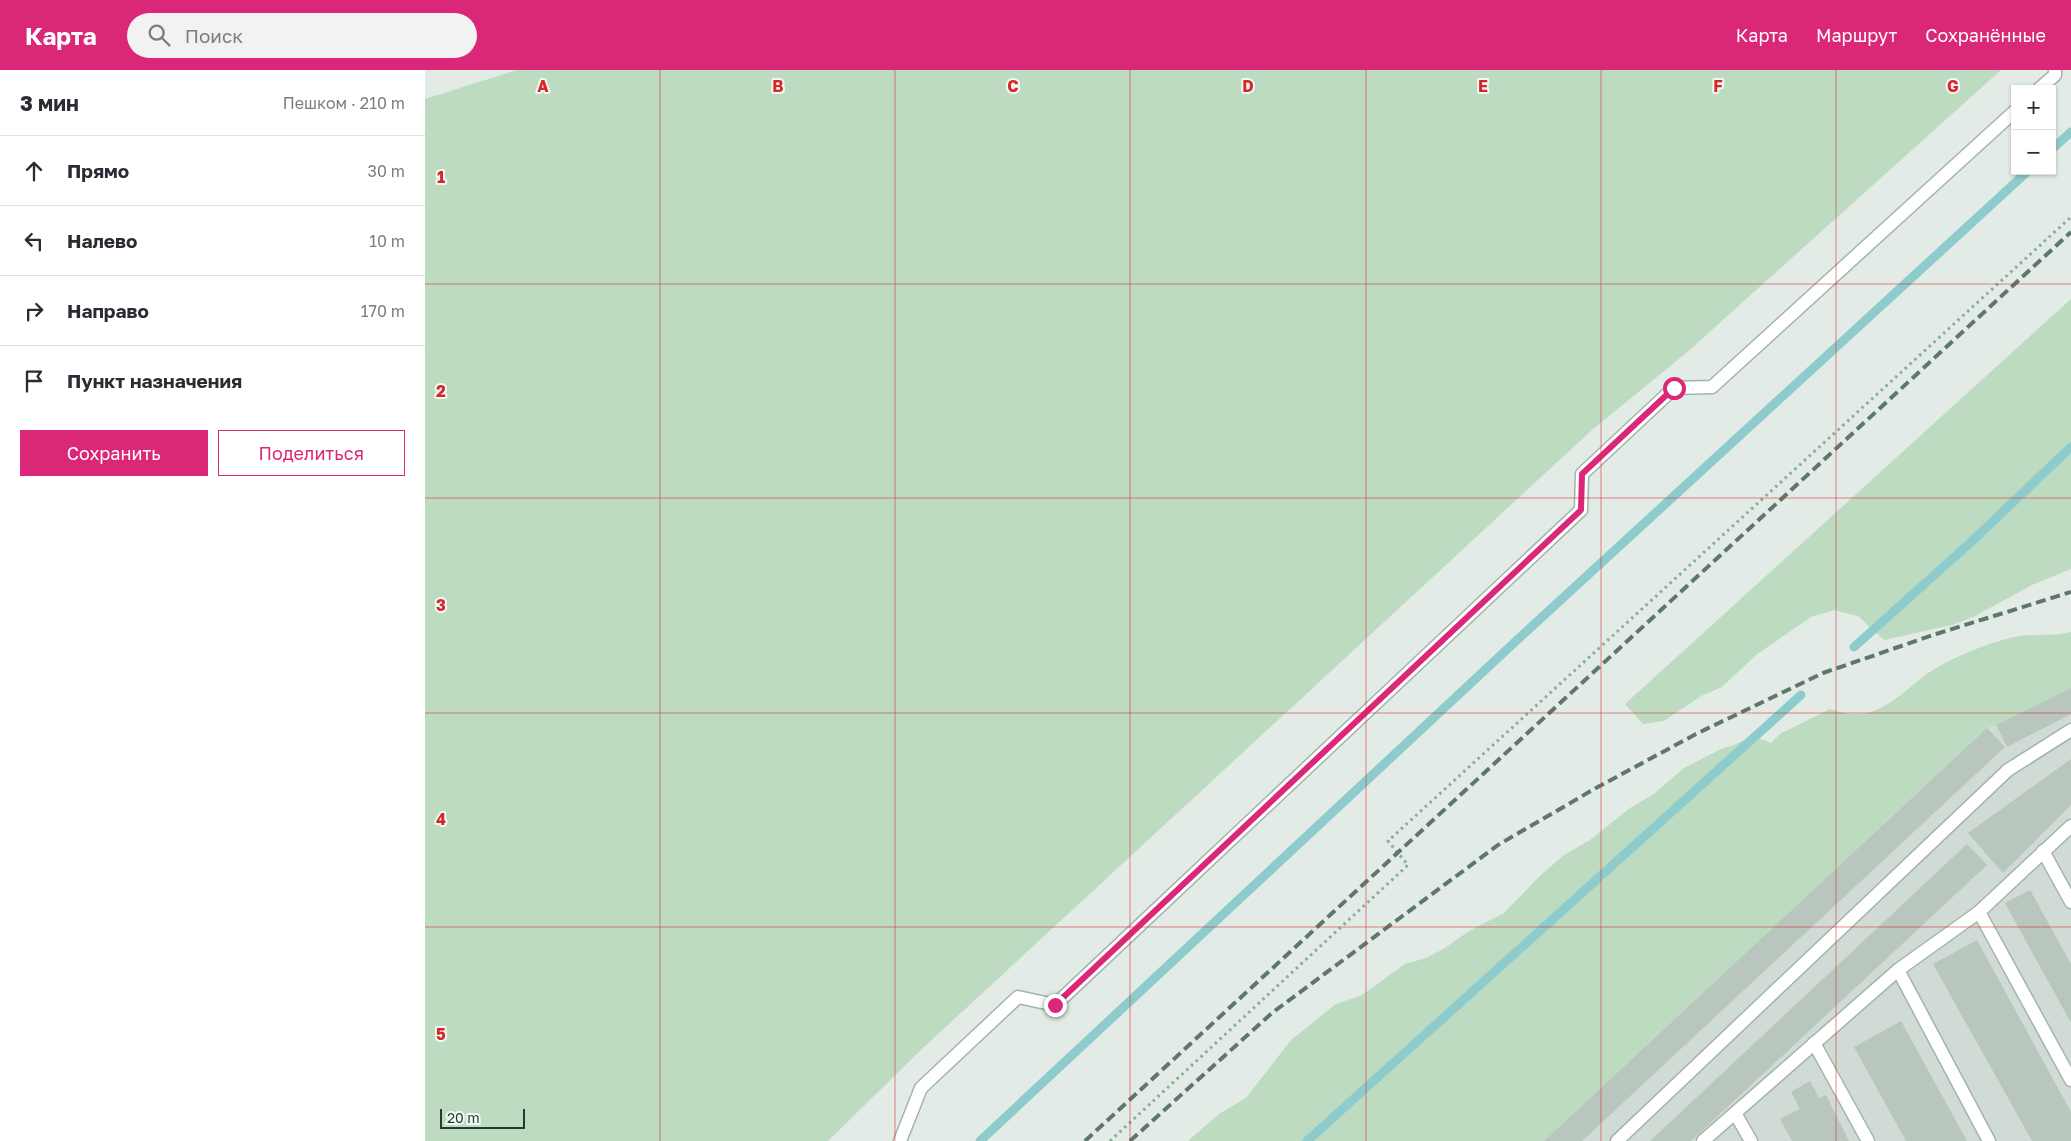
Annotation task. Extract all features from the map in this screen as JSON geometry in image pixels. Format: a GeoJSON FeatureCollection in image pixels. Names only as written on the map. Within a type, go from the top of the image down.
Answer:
{"type":"FeatureCollection","features":[{"type":"Feature","properties":{"kind":"lane"},"geometry":{"type":"LineString","coordinates":[[2044,85],[2055,75],[2055,70]]}},
{"type":"Feature","properties":{"kind":"lane"},"geometry":{"type":"LineString","coordinates":[[900,1141],[921,1088],[1018,996],[1055,1005],[1581,510],[1582,474],[1674,388],[1712,387],[2011,115]]}},
{"type":"Feature","properties":{"kind":"lane"},"geometry":{"type":"LineString","coordinates":[[1617,1141],[2008,770],[2071,730]]}},
{"type":"Feature","properties":{"kind":"lane"},"geometry":{"type":"LineString","coordinates":[[1703,1141],[1898,970],[1979,912],[2071,826]]}},
{"type":"Feature","properties":{"kind":"lane"},"geometry":{"type":"LineString","coordinates":[[2043,851],[2071,902]]}},
{"type":"Feature","properties":{"kind":"lane"},"geometry":{"type":"LineString","coordinates":[[1979,912],[2071,1080]]}},
{"type":"Feature","properties":{"kind":"lane"},"geometry":{"type":"LineString","coordinates":[[1898,970],[1989,1141]]}},
{"type":"Feature","properties":{"kind":"lane"},"geometry":{"type":"LineString","coordinates":[[1813,1043],[1868,1141]]}},
{"type":"Feature","properties":{"kind":"lane"},"geometry":{"type":"LineString","coordinates":[[1735,1113],[1751,1141]]}},
{"type":"Feature","properties":{"kind":"path"},"geometry":{"type":"LineString","coordinates":[[1110,1141],[1408,865],[1388,841],[2071,217]]}},
{"type":"Feature","properties":{"kind":"shaded area"},"geometry":{"type":"Polygon","coordinates":[[[2071,688],[2071,1141],[1544,1141],[1987,728],[2071,688]]]}},
{"type":"Feature","properties":{"kind":"green space"},"geometry":{"type":"Polygon","coordinates":[[[517,70],[2001,70],[1685,354],[1592,430],[924,1047],[828,1141],[425,1141],[425,99],[517,70]]]}},
{"type":"Feature","properties":{"kind":"green space"},"geometry":{"type":"Polygon","coordinates":[[[2071,299],[2071,569],[2032,585],[1973,617],[1952,625],[1884,640],[1858,616],[1834,610],[1811,617],[1756,655],[1722,687],[1701,696],[1664,721],[1643,724],[1625,704],[2071,299]]]}},
{"type":"Feature","properties":{"kind":"green space"},"geometry":{"type":"Polygon","coordinates":[[[2071,632],[2071,688],[1987,728],[1544,1141],[1188,1141],[1219,1114],[1246,1098],[1291,1040],[1336,1004],[1362,995],[1405,964],[1426,958],[1445,948],[1469,931],[1504,913],[1540,876],[1564,855],[1590,840],[1630,808],[1654,794],[1684,768],[1719,750],[1753,736],[1771,743],[1780,734],[1830,709],[1849,714],[1865,713],[1879,709],[1945,663],[1973,650],[2021,636],[2071,632]]]}},
{"type":"Feature","properties":{"kind":"building"},"geometry":{"type":"Polygon","coordinates":[[[2071,688],[2071,714],[2007,747],[1996,725],[2071,688]]]}},
{"type":"Feature","properties":{"kind":"building"},"geometry":{"type":"Polygon","coordinates":[[[1987,728],[2005,747],[1582,1141],[1544,1141],[1987,728]]]}},
{"type":"Feature","properties":{"kind":"building"},"geometry":{"type":"Polygon","coordinates":[[[2071,759],[2071,805],[2003,873],[1968,833],[2071,759]]]}},
{"type":"Feature","properties":{"kind":"building"},"geometry":{"type":"Polygon","coordinates":[[[1967,844],[1987,865],[1691,1141],[1650,1141],[1967,844]]]}},
{"type":"Feature","properties":{"kind":"building"},"geometry":{"type":"Polygon","coordinates":[[[2030,890],[2071,964],[2071,1023],[2005,903],[2030,890]]]}},
{"type":"Feature","properties":{"kind":"building"},"geometry":{"type":"Polygon","coordinates":[[[1977,940],[2071,1112],[2071,1141],[2032,1141],[1933,964],[1977,940]]]}},
{"type":"Feature","properties":{"kind":"building"},"geometry":{"type":"Polygon","coordinates":[[[1901,1021],[1967,1141],[1906,1141],[1854,1047],[1901,1021]]]}},
{"type":"Feature","properties":{"kind":"building"},"geometry":{"type":"Polygon","coordinates":[[[1810,1081],[1819,1098],[1826,1095],[1849,1141],[1792,1141],[1780,1119],[1800,1109],[1791,1092],[1810,1081]]]}},
{"type":"Feature","properties":{"kind":"waterway"},"geometry":{"type":"LineString","coordinates":[[2056,145],[2071,132]]}},
{"type":"Feature","properties":{"kind":"waterway"},"geometry":{"type":"LineString","coordinates":[[980,1141],[1516,641],[2024,175]]}},
{"type":"Feature","properties":{"kind":"waterway"},"geometry":{"type":"LineString","coordinates":[[1854,647],[1970,543],[2071,447]]}},
{"type":"Feature","properties":{"kind":"waterway"},"geometry":{"type":"LineString","coordinates":[[1307,1141],[1801,695]]}},
{"type":"Feature","properties":{"kind":"railway"},"geometry":{"type":"LineString","coordinates":[[1085,1141],[2071,232]]}},
{"type":"Feature","properties":{"kind":"railway"},"geometry":{"type":"LineString","coordinates":[[1130,1141],[1272,1013],[1498,845],[1596,788],[1696,734],[1823,673],[1936,634],[2071,592]]}},
{"type":"Feature","properties":{"kind":"route"},"geometry":{"type":"LineString","coordinates":[[1055,1005],[1581,510],[1582,474],[1674,388]]}}]}
